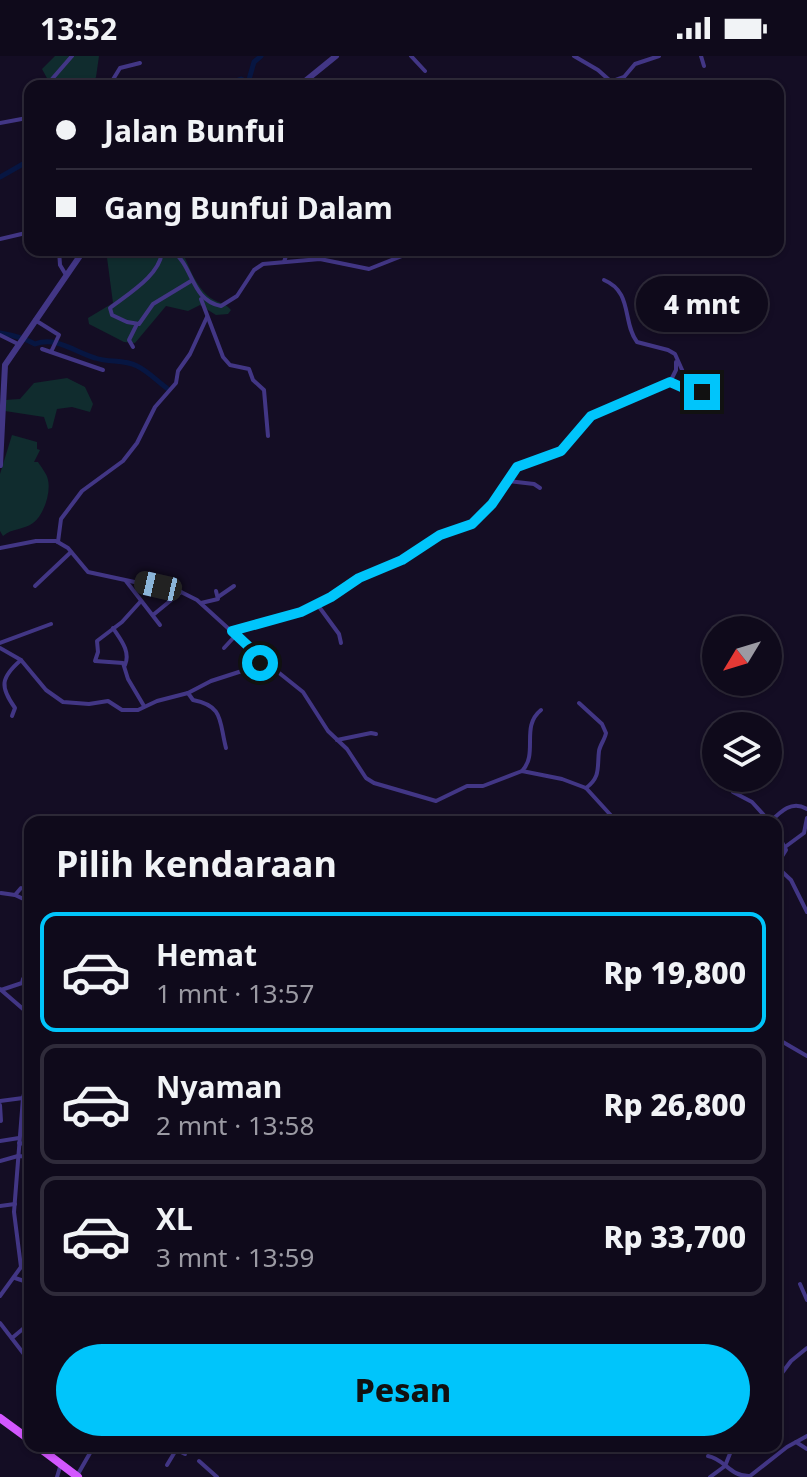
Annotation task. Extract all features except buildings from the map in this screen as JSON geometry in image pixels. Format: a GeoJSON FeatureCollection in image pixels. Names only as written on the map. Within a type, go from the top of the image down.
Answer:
{"type":"FeatureCollection","features":[{"type":"Feature","properties":{"kind":"main road"},"geometry":{"type":"LineString","coordinates":[[0,1418],[24,1436]]}},
{"type":"Feature","properties":{"kind":"main road"},"geometry":{"type":"LineString","coordinates":[[52,1452],[78,1477]]}},
{"type":"Feature","properties":{"kind":"street"},"geometry":{"type":"LineString","coordinates":[[51,80],[72,56]]}},
{"type":"Feature","properties":{"kind":"street"},"geometry":{"type":"LineString","coordinates":[[306,80],[336,56]]}},
{"type":"Feature","properties":{"kind":"street"},"geometry":{"type":"LineString","coordinates":[[411,56],[425,71]]}},
{"type":"Feature","properties":{"kind":"street"},"geometry":{"type":"LineString","coordinates":[[574,56],[608,80]]}},
{"type":"Feature","properties":{"kind":"street"},"geometry":{"type":"LineString","coordinates":[[620,80],[636,63],[659,56]]}},
{"type":"Feature","properties":{"kind":"street"},"geometry":{"type":"LineString","coordinates":[[701,56],[704,66]]}},
{"type":"Feature","properties":{"kind":"street"},"geometry":{"type":"LineString","coordinates":[[113,80],[120,68],[140,63]]}},
{"type":"Feature","properties":{"kind":"street"},"geometry":{"type":"LineString","coordinates":[[0,123],[24,119]]}},
{"type":"Feature","properties":{"kind":"street"},"geometry":{"type":"LineString","coordinates":[[0,239],[24,233]]}},
{"type":"Feature","properties":{"kind":"street"},"geometry":{"type":"LineString","coordinates":[[59,256],[66,275]]}},
{"type":"Feature","properties":{"kind":"street"},"geometry":{"type":"LineString","coordinates":[[137,324],[114,317],[110,309],[156,268],[162,256]]}},
{"type":"Feature","properties":{"kind":"street"},"geometry":{"type":"LineString","coordinates":[[176,256],[201,297],[226,360],[230,365],[249,369],[253,380],[264,390],[268,436]]}},
{"type":"Feature","properties":{"kind":"street"},"geometry":{"type":"LineString","coordinates":[[284,262],[286,256]]}},
{"type":"Feature","properties":{"kind":"street"},"geometry":{"type":"LineString","coordinates":[[201,297],[222,306],[237,296],[258,266],[320,259],[348,267],[375,268],[403,256]]}},
{"type":"Feature","properties":{"kind":"street"},"geometry":{"type":"LineString","coordinates":[[0,465],[3,373],[21,340],[78,258]]}},
{"type":"Feature","properties":{"kind":"street"},"geometry":{"type":"LineString","coordinates":[[604,280],[612,283],[624,298],[630,331],[637,342],[665,348],[675,354],[687,381],[715,389],[713,392],[688,390],[670,382]]}},
{"type":"Feature","properties":{"kind":"street"},"geometry":{"type":"LineString","coordinates":[[133,347],[129,340],[153,304],[191,281]]}},
{"type":"Feature","properties":{"kind":"street"},"geometry":{"type":"LineString","coordinates":[[58,542],[61,519],[82,491],[125,459],[137,443],[155,407],[176,383],[178,371],[190,354],[207,317]]}},
{"type":"Feature","properties":{"kind":"street"},"geometry":{"type":"LineString","coordinates":[[35,320],[59,335],[51,352]]}},
{"type":"Feature","properties":{"kind":"street"},"geometry":{"type":"LineString","coordinates":[[0,335],[21,340]]}},
{"type":"Feature","properties":{"kind":"street"},"geometry":{"type":"LineString","coordinates":[[42,349],[103,370]]}},
{"type":"Feature","properties":{"kind":"street"},"geometry":{"type":"LineString","coordinates":[[224,648],[234,633],[317,604],[359,578],[402,560],[440,535],[472,524],[492,504],[517,467],[561,451],[591,416],[670,382],[676,370],[675,354]]}},
{"type":"Feature","properties":{"kind":"street"},"geometry":{"type":"LineString","coordinates":[[507,481],[534,484],[540,488]]}},
{"type":"Feature","properties":{"kind":"street"},"geometry":{"type":"LineString","coordinates":[[0,548],[42,540],[58,542],[88,572],[181,592],[201,603],[303,692],[322,722],[354,758],[366,778],[374,783],[436,801],[467,786],[483,786],[522,771],[562,779],[586,788],[612,816]]}},
{"type":"Feature","properties":{"kind":"street"},"geometry":{"type":"LineString","coordinates":[[35,586],[71,552]]}},
{"type":"Feature","properties":{"kind":"street"},"geometry":{"type":"LineString","coordinates":[[124,579],[160,625]]}},
{"type":"Feature","properties":{"kind":"street"},"geometry":{"type":"LineString","coordinates":[[201,603],[234,586]]}},
{"type":"Feature","properties":{"kind":"street"},"geometry":{"type":"LineString","coordinates":[[153,615],[181,592]]}},
{"type":"Feature","properties":{"kind":"street"},"geometry":{"type":"LineString","coordinates":[[125,665],[117,660],[95,661],[97,641],[141,601]]}},
{"type":"Feature","properties":{"kind":"street"},"geometry":{"type":"LineString","coordinates":[[317,604],[339,634],[341,643]]}},
{"type":"Feature","properties":{"kind":"street"},"geometry":{"type":"LineString","coordinates":[[0,646],[51,624]]}},
{"type":"Feature","properties":{"kind":"street"},"geometry":{"type":"LineString","coordinates":[[113,628],[124,645],[128,679],[144,706]]}},
{"type":"Feature","properties":{"kind":"street"},"geometry":{"type":"LineString","coordinates":[[0,646],[21,660],[46,690],[63,702],[89,704],[108,701],[129,712],[188,693],[263,660]]}},
{"type":"Feature","properties":{"kind":"street"},"geometry":{"type":"LineString","coordinates":[[12,716],[15,709],[3,690],[12,668],[21,660]]}},
{"type":"Feature","properties":{"kind":"street"},"geometry":{"type":"LineString","coordinates":[[188,693],[193,700],[209,703],[216,711],[226,748]]}},
{"type":"Feature","properties":{"kind":"street"},"geometry":{"type":"LineString","coordinates":[[579,703],[602,724],[606,733],[599,749],[599,772],[586,788]]}},
{"type":"Feature","properties":{"kind":"street"},"geometry":{"type":"LineString","coordinates":[[522,771],[532,750],[529,736],[535,716],[541,710]]}},
{"type":"Feature","properties":{"kind":"street"},"geometry":{"type":"LineString","coordinates":[[337,740],[376,734]]}},
{"type":"Feature","properties":{"kind":"street"},"geometry":{"type":"LineString","coordinates":[[733,792],[752,802],[765,816]]}},
{"type":"Feature","properties":{"kind":"street"},"geometry":{"type":"LineString","coordinates":[[778,816],[791,806],[800,805],[807,809]]}},
{"type":"Feature","properties":{"kind":"street"},"geometry":{"type":"LineString","coordinates":[[785,847],[804,833],[807,818]]}},
{"type":"Feature","properties":{"kind":"street"},"geometry":{"type":"LineString","coordinates":[[782,842],[786,853],[782,858]]}},
{"type":"Feature","properties":{"kind":"street"},"geometry":{"type":"LineString","coordinates":[[782,872],[791,880],[807,912]]}},
{"type":"Feature","properties":{"kind":"street"},"geometry":{"type":"LineString","coordinates":[[15,895],[21,888]]}},
{"type":"Feature","properties":{"kind":"street"},"geometry":{"type":"LineString","coordinates":[[1,893],[24,899]]}},
{"type":"Feature","properties":{"kind":"street"},"geometry":{"type":"LineString","coordinates":[[1,990],[22,983],[24,978]]}},
{"type":"Feature","properties":{"kind":"street"},"geometry":{"type":"LineString","coordinates":[[1,990],[24,1010]]}},
{"type":"Feature","properties":{"kind":"street"},"geometry":{"type":"LineString","coordinates":[[782,1041],[807,1056]]}},
{"type":"Feature","properties":{"kind":"street"},"geometry":{"type":"LineString","coordinates":[[0,1296],[20,1270],[14,1222],[24,1094]]}},
{"type":"Feature","properties":{"kind":"street"},"geometry":{"type":"LineString","coordinates":[[1,1121],[0,1103],[23,1098]]}},
{"type":"Feature","properties":{"kind":"street"},"geometry":{"type":"LineString","coordinates":[[0,1141],[24,1142]]}},
{"type":"Feature","properties":{"kind":"street"},"geometry":{"type":"LineString","coordinates":[[0,1161],[24,1156]]}},
{"type":"Feature","properties":{"kind":"street"},"geometry":{"type":"LineString","coordinates":[[0,1206],[15,1204]]}},
{"type":"Feature","properties":{"kind":"street"},"geometry":{"type":"LineString","coordinates":[[15,1278],[24,1281]]}},
{"type":"Feature","properties":{"kind":"street"},"geometry":{"type":"LineString","coordinates":[[800,1284],[807,1300]]}},
{"type":"Feature","properties":{"kind":"street"},"geometry":{"type":"LineString","coordinates":[[0,1323],[24,1354]]}},
{"type":"Feature","properties":{"kind":"street"},"geometry":{"type":"LineString","coordinates":[[12,1338],[24,1328]]}},
{"type":"Feature","properties":{"kind":"street"},"geometry":{"type":"LineString","coordinates":[[782,1369],[807,1348]]}},
{"type":"Feature","properties":{"kind":"street"},"geometry":{"type":"LineString","coordinates":[[708,1456],[714,1456],[736,1475],[753,1475],[807,1436]]}},
{"type":"Feature","properties":{"kind":"street"},"geometry":{"type":"LineString","coordinates":[[795,1442],[807,1449]]}},
{"type":"Feature","properties":{"kind":"street"},"geometry":{"type":"LineString","coordinates":[[78,1477],[91,1452]]}},
{"type":"Feature","properties":{"kind":"street"},"geometry":{"type":"LineString","coordinates":[[167,1465],[175,1452]]}},
{"type":"Feature","properties":{"kind":"street"},"geometry":{"type":"LineString","coordinates":[[180,1452],[185,1454]]}},
{"type":"Feature","properties":{"kind":"street"},"geometry":{"type":"LineString","coordinates":[[710,1477],[725,1466],[731,1452]]}},
{"type":"Feature","properties":{"kind":"street"},"geometry":{"type":"LineString","coordinates":[[199,1461],[217,1477]]}},
{"type":"Feature","properties":{"kind":"street"},"geometry":{"type":"LineString","coordinates":[[57,1477],[62,1465]]}},
{"type":"Feature","properties":{"kind":"green space"},"geometry":{"type":"Polygon","coordinates":[[[55,56],[99,56],[94,80],[48,80],[42,69],[55,56]]]}},
{"type":"Feature","properties":{"kind":"green space"},"geometry":{"type":"Polygon","coordinates":[[[107,256],[184,256],[199,286],[208,296],[231,310],[228,314],[216,315],[200,305],[188,311],[166,306],[135,343],[124,342],[89,324],[88,318],[113,303],[107,256]]]}},
{"type":"Feature","properties":{"kind":"green space"},"geometry":{"type":"Polygon","coordinates":[[[67,378],[85,387],[93,404],[90,412],[72,407],[57,409],[52,428],[48,429],[44,417],[5,411],[5,400],[20,399],[34,383],[67,378]]]}},
{"type":"Feature","properties":{"kind":"green space"},"geometry":{"type":"Polygon","coordinates":[[[12,435],[37,442],[37,449],[40,450],[34,462],[38,462],[49,485],[46,503],[37,519],[3,536],[0,531],[0,474],[12,435]]]}},
{"type":"Feature","properties":{"kind":"waterway"},"geometry":{"type":"LineString","coordinates":[[249,80],[254,62],[261,56]]}},
{"type":"Feature","properties":{"kind":"waterway"},"geometry":{"type":"LineString","coordinates":[[238,80],[243,80]]}},
{"type":"Feature","properties":{"kind":"waterway"},"geometry":{"type":"LineString","coordinates":[[0,177],[24,163]]}},
{"type":"Feature","properties":{"kind":"waterway"},"geometry":{"type":"LineString","coordinates":[[0,333],[35,344],[58,343],[95,358],[132,364],[168,389]]}},
{"type":"Feature","properties":{"kind":"route"},"geometry":{"type":"LineString","coordinates":[[260,663],[263,660],[232,631],[301,612],[359,578],[402,560],[429,540],[472,524],[483,516],[517,467],[561,451],[591,416],[670,382],[702,392]]}}]}
